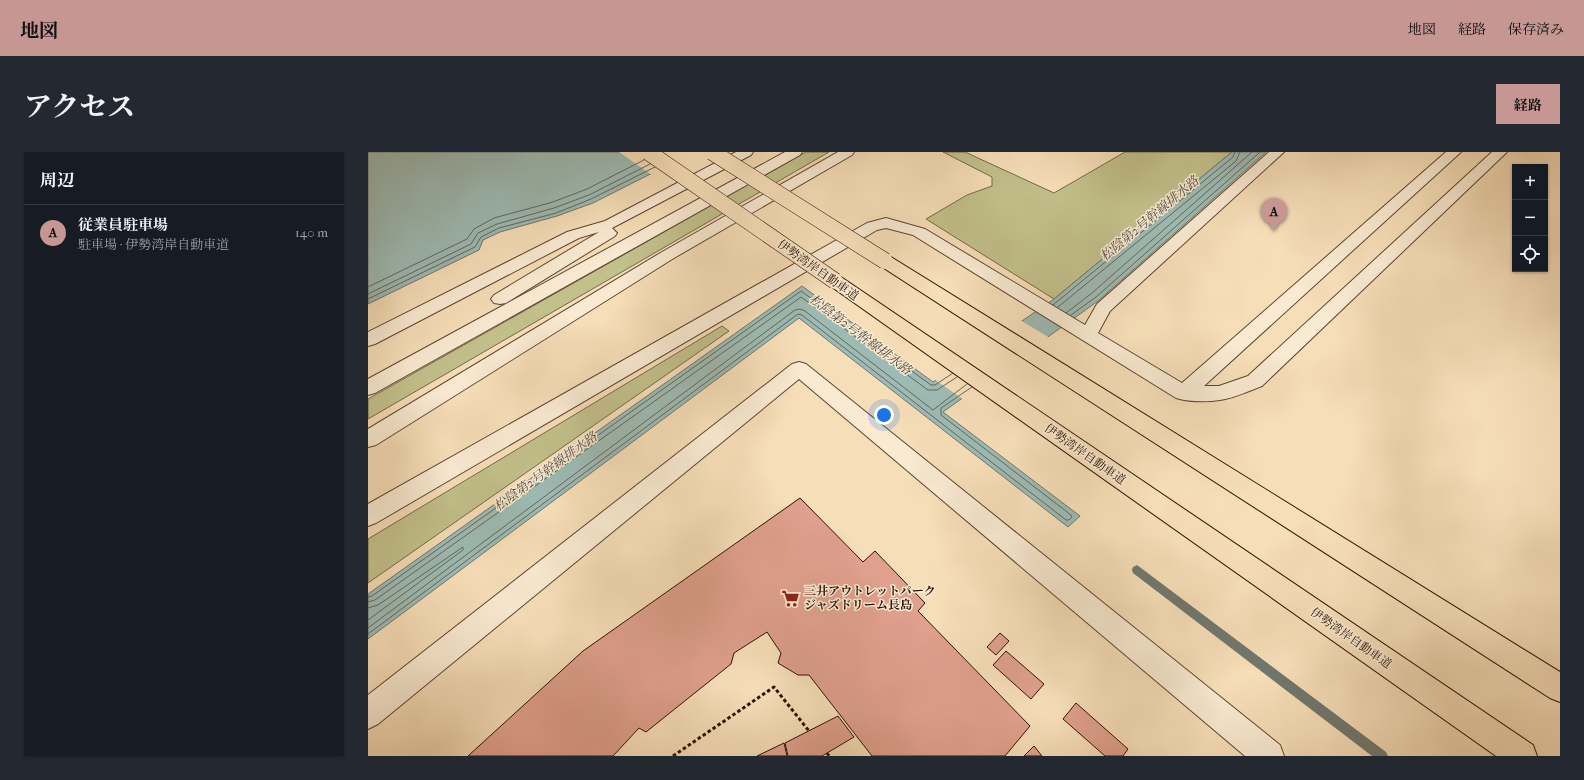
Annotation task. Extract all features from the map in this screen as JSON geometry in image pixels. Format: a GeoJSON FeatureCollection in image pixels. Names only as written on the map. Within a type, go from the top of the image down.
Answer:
{"type":"FeatureCollection","features":[{"type":"Feature","properties":{"kind":"highway","name":"伊勢湾岸自動車道"},"geometry":{"type":"LineString","coordinates":[[648,152],[1522,756]]}},
{"type":"Feature","properties":{"kind":"highway"},"geometry":{"type":"LineString","coordinates":[[712,152],[1560,688]]}},
{"type":"Feature","properties":{"kind":"street"},"geometry":{"type":"LineString","coordinates":[[368,340],[573,235],[610,224],[746,152]]}},
{"type":"Feature","properties":{"kind":"street"},"geometry":{"type":"LineString","coordinates":[[368,388],[795,152]]}},
{"type":"Feature","properties":{"kind":"street"},"geometry":{"type":"LineString","coordinates":[[368,439],[668,256],[847,152]]}},
{"type":"Feature","properties":{"kind":"street"},"geometry":{"type":"LineString","coordinates":[[1081,331],[1103,308],[1277,152]]}},
{"type":"Feature","properties":{"kind":"street"},"geometry":{"type":"LineString","coordinates":[[1183,393],[1454,152]]}},
{"type":"Feature","properties":{"kind":"street"},"geometry":{"type":"LineString","coordinates":[[368,516],[872,226],[886,223],[919,232],[1183,393],[1220,393],[1255,381],[1500,152]]}},
{"type":"Feature","properties":{"kind":"street"},"geometry":{"type":"LineString","coordinates":[[368,374],[497,301],[609,233],[601,227]]}},
{"type":"Feature","properties":{"kind":"street"},"geometry":{"type":"LineString","coordinates":[[368,714],[799,369],[1269,756]]}},
{"type":"Feature","properties":{"kind":"path"},"geometry":{"type":"LineString","coordinates":[[673,756],[774,687],[809,731]]}},
{"type":"Feature","properties":{"kind":"shaded area"},"geometry":{"type":"Polygon","coordinates":[[[806,152],[829,152],[368,419],[368,399],[806,152]]]}},
{"type":"Feature","properties":{"kind":"shaded area"},"geometry":{"type":"Polygon","coordinates":[[[943,152],[965,152],[1054,193],[1125,152],[1232,152],[1054,299],[926,219],[967,195],[992,186],[992,177],[943,152]]]}},
{"type":"Feature","properties":{"kind":"shaded area"},"geometry":{"type":"Polygon","coordinates":[[[722,326],[729,331],[368,583],[368,539],[722,326]]]}},
{"type":"Feature","properties":{"kind":"water"},"geometry":{"type":"Polygon","coordinates":[[[368,152],[694,152],[593,203],[557,216],[500,232],[483,240],[479,250],[368,304],[368,152]]]}},
{"type":"Feature","properties":{"kind":"water","name":"松陰第2号幹線排水路"},"geometry":{"type":"Polygon","coordinates":[[[1232,152],[1266,152],[1098,301],[943,412],[1080,516],[1068,527],[799,318],[368,639],[368,594],[802,286],[933,382],[1054,299],[1232,152]]]}},
{"type":"Feature","properties":{"kind":"pier"},"geometry":{"type":"Polygon","coordinates":[[[619,152],[696,152],[652,175],[619,152]]]}},
{"type":"Feature","properties":{"kind":"pier"},"geometry":{"type":"Polygon","coordinates":[[[1020,320],[1050,338],[964,400],[934,379],[1020,320]]]}},
{"type":"Feature","properties":{"kind":"building"},"geometry":{"type":"Polygon","coordinates":[[[800,498],[863,562],[875,551],[925,603],[918,611],[1030,726],[1005,756],[872,756],[809,675],[798,675],[778,663],[781,653],[767,632],[734,653],[731,664],[646,732],[639,728],[613,756],[468,756],[583,651],[800,498]]]}},
{"type":"Feature","properties":{"kind":"building"},"geometry":{"type":"Polygon","coordinates":[[[1000,633],[1009,641],[996,655],[987,647],[1000,633]]]}},
{"type":"Feature","properties":{"kind":"building"},"geometry":{"type":"Polygon","coordinates":[[[1006,651],[1044,684],[1031,699],[993,665],[1006,651]]]}},
{"type":"Feature","properties":{"kind":"building"},"geometry":{"type":"Polygon","coordinates":[[[1076,703],[1128,749],[1123,756],[1105,756],[1063,719],[1076,703]]]}},
{"type":"Feature","properties":{"kind":"building"},"geometry":{"type":"Polygon","coordinates":[[[838,716],[854,737],[822,756],[788,756],[785,743],[838,716]]]}},
{"type":"Feature","properties":{"kind":"building"},"geometry":{"type":"Polygon","coordinates":[[[784,743],[787,756],[757,756],[784,743]]]}},
{"type":"Feature","properties":{"kind":"building"},"geometry":{"type":"Polygon","coordinates":[[[1034,746],[1042,756],[1024,756],[1034,746]]]}},
{"type":"Feature","properties":{"kind":"waterway"},"geometry":{"type":"LineString","coordinates":[[1137,570],[1382,756]]}},
{"type":"Feature","properties":{"kind":"place","name":"従業員駐車場"},"geometry":{"type":"Point","coordinates":[1274,231]}},
{"type":"Feature","properties":{"kind":"place","name":"三井アウトレットパーク ジャズドリーム長島"},"geometry":{"type":"Point","coordinates":[791,598]}}]}
